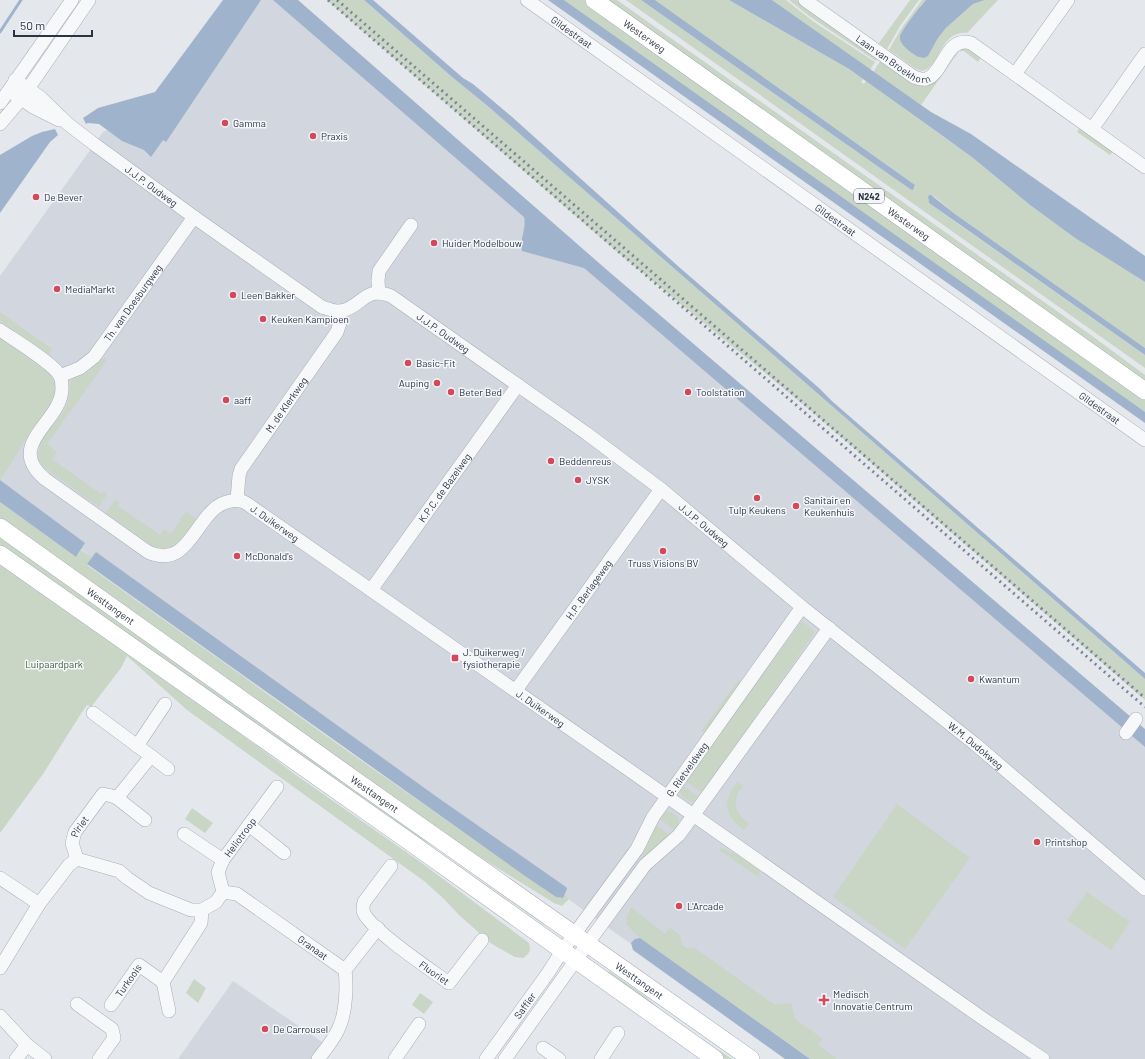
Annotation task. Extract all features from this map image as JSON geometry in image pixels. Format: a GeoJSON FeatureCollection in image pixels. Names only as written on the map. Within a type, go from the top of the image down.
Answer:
{"type":"FeatureCollection","features":[{"type":"Feature","properties":{"kind":"main road","name":"Westerweg"},"geometry":{"type":"LineString","coordinates":[[594,0],[1145,391]]}},
{"type":"Feature","properties":{"kind":"main road","name":"Westtangent"},"geometry":{"type":"LineString","coordinates":[[0,527],[751,1059]]}},
{"type":"Feature","properties":{"kind":"main road","name":"Westtangent"},"geometry":{"type":"LineString","coordinates":[[0,554],[410,842],[715,1059]]}},
{"type":"Feature","properties":{"kind":"street"},"geometry":{"type":"LineString","coordinates":[[0,124],[24,94],[88,0]]}},
{"type":"Feature","properties":{"kind":"street","name":"Gildestraat"},"geometry":{"type":"LineString","coordinates":[[527,0],[1145,440]]}},
{"type":"Feature","properties":{"kind":"street","name":"Laan van Broekhorn"},"geometry":{"type":"LineString","coordinates":[[805,0],[914,77],[926,79],[932,76],[953,47],[959,42],[964,41],[971,43],[1145,167]]}},
{"type":"Feature","properties":{"kind":"street"},"geometry":{"type":"LineString","coordinates":[[1015,74],[1068,0]]}},
{"type":"Feature","properties":{"kind":"street"},"geometry":{"type":"LineString","coordinates":[[65,3],[71,24]]}},
{"type":"Feature","properties":{"kind":"street"},"geometry":{"type":"LineString","coordinates":[[0,103],[65,3]]}},
{"type":"Feature","properties":{"kind":"street"},"geometry":{"type":"LineString","coordinates":[[1092,129],[1145,54]]}},
{"type":"Feature","properties":{"kind":"street","name":"J.J.P. Oudweg"},"geometry":{"type":"LineString","coordinates":[[12,85],[45,114],[68,124],[194,217],[322,307],[340,311]]}},
{"type":"Feature","properties":{"kind":"street","name":"Th. van Doesburgweg"},"geometry":{"type":"LineString","coordinates":[[60,376],[80,368],[94,357],[194,217]]}},
{"type":"Feature","properties":{"kind":"street"},"geometry":{"type":"LineString","coordinates":[[340,311],[358,303],[368,295],[378,292],[379,271],[411,225]]}},
{"type":"Feature","properties":{"kind":"street","name":"J.J.P. Oudweg"},"geometry":{"type":"LineString","coordinates":[[378,292],[391,296],[586,433],[660,489],[802,607]]}},
{"type":"Feature","properties":{"kind":"street","name":"M. de Klerkweg"},"geometry":{"type":"LineString","coordinates":[[237,500],[241,469],[337,332],[340,323],[340,311]]}},
{"type":"Feature","properties":{"kind":"street"},"geometry":{"type":"LineString","coordinates":[[0,330],[46,362],[60,376],[62,387],[60,401],[33,442],[31,454],[35,467],[45,479],[148,552],[162,556],[170,555],[179,551],[185,546],[214,508],[224,502],[237,500]]}},
{"type":"Feature","properties":{"kind":"street","name":"K.P.C. de Bazelweg"},"geometry":{"type":"LineString","coordinates":[[371,590],[518,385]]}},
{"type":"Feature","properties":{"kind":"street","name":"H.P. Berlageweg"},"geometry":{"type":"LineString","coordinates":[[516,690],[660,489]]}},
{"type":"Feature","properties":{"kind":"street","name":"J. Duikerweg"},"geometry":{"type":"LineString","coordinates":[[237,500],[244,501],[255,508],[693,815]]}},
{"type":"Feature","properties":{"kind":"street","name":"W.M. Dudokweg"},"geometry":{"type":"LineString","coordinates":[[802,607],[975,744],[1145,889]]}},
{"type":"Feature","properties":{"kind":"street","name":"G. Rietveldweg"},"geometry":{"type":"LineString","coordinates":[[581,938],[637,849],[650,823],[667,797],[802,607]]}},
{"type":"Feature","properties":{"kind":"street"},"geometry":{"type":"LineString","coordinates":[[569,956],[581,938],[645,865],[679,836],[829,628]]}},
{"type":"Feature","properties":{"kind":"street"},"geometry":{"type":"LineString","coordinates":[[137,746],[165,704]]}},
{"type":"Feature","properties":{"kind":"street"},"geometry":{"type":"LineString","coordinates":[[94,713],[168,769]]}},
{"type":"Feature","properties":{"kind":"street"},"geometry":{"type":"LineString","coordinates":[[1126,733],[1136,719]]}},
{"type":"Feature","properties":{"kind":"street"},"geometry":{"type":"LineString","coordinates":[[145,820],[117,798],[151,756]]}},
{"type":"Feature","properties":{"kind":"street","name":"Heliotroop"},"geometry":{"type":"LineString","coordinates":[[223,892],[218,872],[223,860],[277,787]]}},
{"type":"Feature","properties":{"kind":"street","name":"Piriet"},"geometry":{"type":"LineString","coordinates":[[77,859],[72,843],[75,832],[103,794],[117,798]]}},
{"type":"Feature","properties":{"kind":"street"},"geometry":{"type":"LineString","coordinates":[[693,815],[1043,1059]]}},
{"type":"Feature","properties":{"kind":"street"},"geometry":{"type":"LineString","coordinates":[[249,825],[284,853]]}},
{"type":"Feature","properties":{"kind":"street"},"geometry":{"type":"LineString","coordinates":[[184,834],[223,860]]}},
{"type":"Feature","properties":{"kind":"street"},"geometry":{"type":"LineString","coordinates":[[0,968],[39,904],[69,865],[77,859],[119,872],[149,893],[191,910],[202,910],[216,902],[223,892]]}},
{"type":"Feature","properties":{"kind":"street","name":"Fluoriet"},"geometry":{"type":"LineString","coordinates":[[391,866],[364,902],[363,906],[365,914],[385,936],[449,983],[482,940]]}},
{"type":"Feature","properties":{"kind":"street"},"geometry":{"type":"LineString","coordinates":[[0,878],[39,904]]}},
{"type":"Feature","properties":{"kind":"street","name":"Granaat"},"geometry":{"type":"LineString","coordinates":[[223,892],[237,894],[345,970]]}},
{"type":"Feature","properties":{"kind":"street"},"geometry":{"type":"LineString","coordinates":[[169,1011],[163,982],[202,923],[202,910]]}},
{"type":"Feature","properties":{"kind":"street"},"geometry":{"type":"LineString","coordinates":[[324,1057],[342,1022],[346,985],[345,970],[378,928]]}},
{"type":"Feature","properties":{"kind":"street","name":"Saffier"},"geometry":{"type":"LineString","coordinates":[[486,1059],[548,973],[569,956]]}},
{"type":"Feature","properties":{"kind":"street","name":"Saffier"},"geometry":{"type":"LineString","coordinates":[[505,1059],[569,956]]}},
{"type":"Feature","properties":{"kind":"street","name":"Turkoois"},"geometry":{"type":"LineString","coordinates":[[111,1005],[139,965],[163,982]]}},
{"type":"Feature","properties":{"kind":"street"},"geometry":{"type":"LineString","coordinates":[[77,1004],[112,1029],[114,1038],[98,1059]]}},
{"type":"Feature","properties":{"kind":"street"},"geometry":{"type":"LineString","coordinates":[[0,1016],[27,1045],[46,1059]]}},
{"type":"Feature","properties":{"kind":"street"},"geometry":{"type":"LineString","coordinates":[[395,1059],[419,1024]]}},
{"type":"Feature","properties":{"kind":"street"},"geometry":{"type":"LineString","coordinates":[[601,1059],[618,1033]]}},
{"type":"Feature","properties":{"kind":"street"},"geometry":{"type":"LineString","coordinates":[[16,1059],[27,1045]]}},
{"type":"Feature","properties":{"kind":"street"},"geometry":{"type":"LineString","coordinates":[[543,1048],[559,1059]]}},
{"type":"Feature","properties":{"kind":"shaded area"},"geometry":{"type":"Polygon","coordinates":[[[234,0],[283,0],[1145,741],[1145,1059],[791,1059],[0,491],[0,276],[103,132],[153,106],[234,0]]]}},
{"type":"Feature","properties":{"kind":"shaded area"},"geometry":{"type":"Polygon","coordinates":[[[233,981],[322,1042],[312,1059],[178,1059],[233,981]]]}},
{"type":"Feature","properties":{"kind":"green space"},"geometry":{"type":"Polygon","coordinates":[[[327,0],[364,0],[1145,679],[1145,700],[810,410],[616,251],[327,0]]]}},
{"type":"Feature","properties":{"kind":"green space"},"geometry":{"type":"Polygon","coordinates":[[[564,0],[585,0],[1145,397],[1145,412],[1110,389],[564,0]]]}},
{"type":"Feature","properties":{"kind":"green space"},"geometry":{"type":"Polygon","coordinates":[[[606,0],[617,0],[1095,338],[1145,375],[1145,382],[606,0]]]}},
{"type":"Feature","properties":{"kind":"green space"},"geometry":{"type":"Polygon","coordinates":[[[626,0],[641,0],[910,189],[915,187],[915,185],[655,0],[729,0],[849,69],[863,79],[861,82],[864,84],[866,81],[973,158],[1030,205],[1075,238],[1145,282],[1145,348],[955,214],[935,197],[929,195],[928,197],[929,203],[1145,355],[1145,368],[626,0]]]}},
{"type":"Feature","properties":{"kind":"green space"},"geometry":{"type":"Polygon","coordinates":[[[772,0],[786,0],[814,22],[875,62],[870,70],[772,0]]]}},
{"type":"Feature","properties":{"kind":"green space"},"geometry":{"type":"Polygon","coordinates":[[[789,0],[797,0],[878,57],[876,61],[809,16],[789,0]]]}},
{"type":"Feature","properties":{"kind":"green space"},"geometry":{"type":"Polygon","coordinates":[[[910,0],[919,0],[900,26],[887,49],[879,43],[910,0]]]}},
{"type":"Feature","properties":{"kind":"green space"},"geometry":{"type":"Polygon","coordinates":[[[922,0],[926,0],[921,5],[905,47],[915,55],[928,56],[938,38],[946,28],[973,4],[985,0],[998,0],[967,33],[958,34],[951,37],[933,63],[922,71],[916,69],[889,50],[901,29],[922,0]]]}},
{"type":"Feature","properties":{"kind":"green space"},"geometry":{"type":"Polygon","coordinates":[[[967,46],[982,56],[978,62],[964,51],[959,51],[921,105],[873,72],[881,60],[916,83],[957,48],[967,46]]]}},
{"type":"Feature","properties":{"kind":"green space"},"geometry":{"type":"Polygon","coordinates":[[[1081,126],[1114,150],[1110,155],[1077,132],[1081,126]]]}},
{"type":"Feature","properties":{"kind":"green space"},"geometry":{"type":"Polygon","coordinates":[[[0,312],[52,349],[48,355],[0,320],[0,312]]]}},
{"type":"Feature","properties":{"kind":"green space"},"geometry":{"type":"Polygon","coordinates":[[[0,338],[50,374],[56,390],[53,401],[29,434],[0,481],[0,338]]]}},
{"type":"Feature","properties":{"kind":"green space"},"geometry":{"type":"Polygon","coordinates":[[[105,358],[107,360],[47,444],[57,452],[52,459],[101,494],[104,491],[107,494],[99,507],[45,468],[40,460],[39,452],[45,436],[63,413],[67,405],[71,380],[87,373],[98,361],[105,358]]]}},
{"type":"Feature","properties":{"kind":"green space"},"geometry":{"type":"Polygon","coordinates":[[[115,500],[120,503],[118,506],[160,535],[164,529],[171,534],[186,511],[196,519],[180,541],[169,547],[155,548],[106,513],[115,500]]]}},
{"type":"Feature","properties":{"kind":"green space"},"geometry":{"type":"Polygon","coordinates":[[[0,502],[76,557],[81,550],[92,557],[87,565],[349,752],[556,897],[562,898],[565,895],[569,899],[562,906],[554,903],[451,839],[0,519],[0,502]]]}},
{"type":"Feature","properties":{"kind":"green space"},"geometry":{"type":"Polygon","coordinates":[[[0,534],[546,921],[544,925],[435,847],[397,826],[0,545],[0,534]]]}},
{"type":"Feature","properties":{"kind":"green space","name":"Luipaardpark"},"geometry":{"type":"Polygon","coordinates":[[[0,563],[129,651],[296,775],[419,861],[529,943],[530,950],[528,954],[523,958],[515,957],[492,944],[460,916],[424,881],[187,710],[127,656],[121,668],[91,707],[87,705],[43,774],[0,833],[0,563]]]}},
{"type":"Feature","properties":{"kind":"green space"},"geometry":{"type":"Polygon","coordinates":[[[802,621],[815,632],[703,793],[685,781],[802,621]]]}},
{"type":"Feature","properties":{"kind":"green space"},"geometry":{"type":"Polygon","coordinates":[[[739,679],[740,684],[706,732],[701,732],[739,679]]]}},
{"type":"Feature","properties":{"kind":"green space"},"geometry":{"type":"Polygon","coordinates":[[[737,782],[743,786],[739,791],[736,801],[737,811],[749,824],[744,830],[732,819],[727,808],[729,795],[737,782]]]}},
{"type":"Feature","properties":{"kind":"green space"},"geometry":{"type":"Polygon","coordinates":[[[680,784],[700,798],[694,801],[685,799],[679,790],[680,784]]]}},
{"type":"Feature","properties":{"kind":"green space"},"geometry":{"type":"Polygon","coordinates":[[[897,804],[970,858],[905,949],[833,897],[897,804]]]}},
{"type":"Feature","properties":{"kind":"green space"},"geometry":{"type":"Polygon","coordinates":[[[192,808],[213,823],[205,833],[185,819],[192,808]]]}},
{"type":"Feature","properties":{"kind":"green space"},"geometry":{"type":"Polygon","coordinates":[[[668,811],[676,815],[679,819],[678,826],[675,830],[658,818],[668,811]]]}},
{"type":"Feature","properties":{"kind":"green space"},"geometry":{"type":"Polygon","coordinates":[[[656,825],[671,836],[639,864],[656,825]]]}},
{"type":"Feature","properties":{"kind":"green space"},"geometry":{"type":"Polygon","coordinates":[[[721,848],[738,855],[759,870],[760,872],[758,877],[719,850],[721,848]]]}},
{"type":"Feature","properties":{"kind":"green space"},"geometry":{"type":"Polygon","coordinates":[[[1087,892],[1130,922],[1111,950],[1067,920],[1087,892]]]}},
{"type":"Feature","properties":{"kind":"green space"},"geometry":{"type":"Polygon","coordinates":[[[631,907],[665,934],[670,928],[680,935],[682,945],[686,948],[695,948],[775,1005],[791,1003],[795,1019],[822,1038],[818,1045],[837,1059],[811,1059],[640,938],[626,924],[627,916],[631,907]]]}},
{"type":"Feature","properties":{"kind":"green space"},"geometry":{"type":"Polygon","coordinates":[[[609,971],[645,996],[665,1014],[732,1059],[725,1059],[607,975],[609,971]]]}},
{"type":"Feature","properties":{"kind":"green space"},"geometry":{"type":"Polygon","coordinates":[[[194,979],[206,988],[198,1003],[186,993],[194,979]]]}},
{"type":"Feature","properties":{"kind":"green space"},"geometry":{"type":"Polygon","coordinates":[[[420,993],[433,1002],[424,1014],[412,1005],[420,993]]]}},
{"type":"Feature","properties":{"kind":"water"},"geometry":{"type":"Polygon","coordinates":[[[223,0],[261,0],[166,142],[163,140],[151,157],[144,150],[122,141],[99,124],[86,124],[83,118],[98,108],[155,92],[223,0]]]}},
{"type":"Feature","properties":{"kind":"water"},"geometry":{"type":"Polygon","coordinates":[[[273,0],[298,0],[607,270],[1145,729],[1145,747],[584,268],[522,251],[521,242],[525,225],[524,217],[273,0]]]}},
{"type":"Feature","properties":{"kind":"water"},"geometry":{"type":"Polygon","coordinates":[[[364,0],[373,0],[463,78],[473,84],[511,116],[679,267],[1145,673],[1145,679],[490,108],[364,0]]]}},
{"type":"Feature","properties":{"kind":"water"},"geometry":{"type":"Polygon","coordinates":[[[548,0],[564,0],[1145,412],[1145,423],[548,0]]]}},
{"type":"Feature","properties":{"kind":"water"},"geometry":{"type":"Polygon","coordinates":[[[641,0],[655,0],[915,185],[913,190],[910,189],[641,0]]]}},
{"type":"Feature","properties":{"kind":"water"},"geometry":{"type":"Polygon","coordinates":[[[729,0],[772,0],[931,112],[971,134],[1145,256],[1145,282],[1075,238],[1030,205],[973,158],[849,69],[729,0]]]}},
{"type":"Feature","properties":{"kind":"water"},"geometry":{"type":"Polygon","coordinates":[[[926,0],[985,0],[973,4],[946,28],[938,38],[928,56],[924,58],[910,52],[901,42],[900,36],[926,0]]]}},
{"type":"Feature","properties":{"kind":"water"},"geometry":{"type":"Polygon","coordinates":[[[55,129],[58,135],[50,142],[0,213],[0,155],[32,136],[55,129]]]}},
{"type":"Feature","properties":{"kind":"water"},"geometry":{"type":"Polygon","coordinates":[[[929,195],[1145,348],[1145,355],[929,203],[929,195]]]}},
{"type":"Feature","properties":{"kind":"water"},"geometry":{"type":"Polygon","coordinates":[[[0,480],[85,543],[76,557],[0,502],[0,480]]]}},
{"type":"Feature","properties":{"kind":"water"},"geometry":{"type":"Polygon","coordinates":[[[96,552],[437,797],[566,887],[567,889],[563,898],[556,897],[525,876],[87,564],[96,552]]]}},
{"type":"Feature","properties":{"kind":"water"},"geometry":{"type":"Polygon","coordinates":[[[640,938],[810,1059],[785,1059],[633,950],[631,943],[635,939],[640,938]]]}},
{"type":"Feature","properties":{"kind":"waterway"},"geometry":{"type":"LineString","coordinates":[[0,32],[21,0]]}},
{"type":"Feature","properties":{"kind":"railway"},"geometry":{"type":"LineString","coordinates":[[328,0],[1145,707]]}},
{"type":"Feature","properties":{"kind":"railway"},"geometry":{"type":"LineString","coordinates":[[337,0],[1145,698]]}},
{"type":"Feature","properties":{"kind":"place","name":"Gamma"},"geometry":{"type":"Point","coordinates":[225,123]}},
{"type":"Feature","properties":{"kind":"place","name":"Praxis"},"geometry":{"type":"Point","coordinates":[313,136]}},
{"type":"Feature","properties":{"kind":"place","name":"De Bever"},"geometry":{"type":"Point","coordinates":[36,197]}},
{"type":"Feature","properties":{"kind":"place","name":"Huider Modelbouw"},"geometry":{"type":"Point","coordinates":[434,243]}},
{"type":"Feature","properties":{"kind":"place","name":"MediaMarkt"},"geometry":{"type":"Point","coordinates":[57,289]}},
{"type":"Feature","properties":{"kind":"place","name":"Leen Bakker"},"geometry":{"type":"Point","coordinates":[233,295]}},
{"type":"Feature","properties":{"kind":"place","name":"Keuken Kampioen"},"geometry":{"type":"Point","coordinates":[263,319]}},
{"type":"Feature","properties":{"kind":"place","name":"Basic-Fit"},"geometry":{"type":"Point","coordinates":[408,363]}},
{"type":"Feature","properties":{"kind":"place","name":"Auping"},"geometry":{"type":"Point","coordinates":[437,383]}},
{"type":"Feature","properties":{"kind":"place","name":"Beter Bed"},"geometry":{"type":"Point","coordinates":[451,392]}},
{"type":"Feature","properties":{"kind":"place","name":"Toolstation"},"geometry":{"type":"Point","coordinates":[688,392]}},
{"type":"Feature","properties":{"kind":"place","name":"aaff"},"geometry":{"type":"Point","coordinates":[226,400]}},
{"type":"Feature","properties":{"kind":"place","name":"Beddenreus"},"geometry":{"type":"Point","coordinates":[551,461]}},
{"type":"Feature","properties":{"kind":"place","name":"JYSK"},"geometry":{"type":"Point","coordinates":[578,480]}},
{"type":"Feature","properties":{"kind":"place","name":"Tulp Keukens"},"geometry":{"type":"Point","coordinates":[757,498]}},
{"type":"Feature","properties":{"kind":"place","name":"Sanitair en Keukenhuis"},"geometry":{"type":"Point","coordinates":[796,506]}},
{"type":"Feature","properties":{"kind":"place","name":"Truss Visions BV"},"geometry":{"type":"Point","coordinates":[663,551]}},
{"type":"Feature","properties":{"kind":"place","name":"McDonald's"},"geometry":{"type":"Point","coordinates":[237,556]}},
{"type":"Feature","properties":{"kind":"place","name":"J. Duikerweg / fysiotherapie"},"geometry":{"type":"Point","coordinates":[455,658]}},
{"type":"Feature","properties":{"kind":"place","name":"Kwantum"},"geometry":{"type":"Point","coordinates":[971,679]}},
{"type":"Feature","properties":{"kind":"place","name":"Printshop"},"geometry":{"type":"Point","coordinates":[1037,842]}},
{"type":"Feature","properties":{"kind":"place","name":"L'Arcade"},"geometry":{"type":"Point","coordinates":[679,906]}},
{"type":"Feature","properties":{"kind":"place","name":"Medisch Innovatie Centrum"},"geometry":{"type":"Point","coordinates":[824,1000]}},
{"type":"Feature","properties":{"kind":"place","name":"De Carrousel"},"geometry":{"type":"Point","coordinates":[265,1029]}}]}
